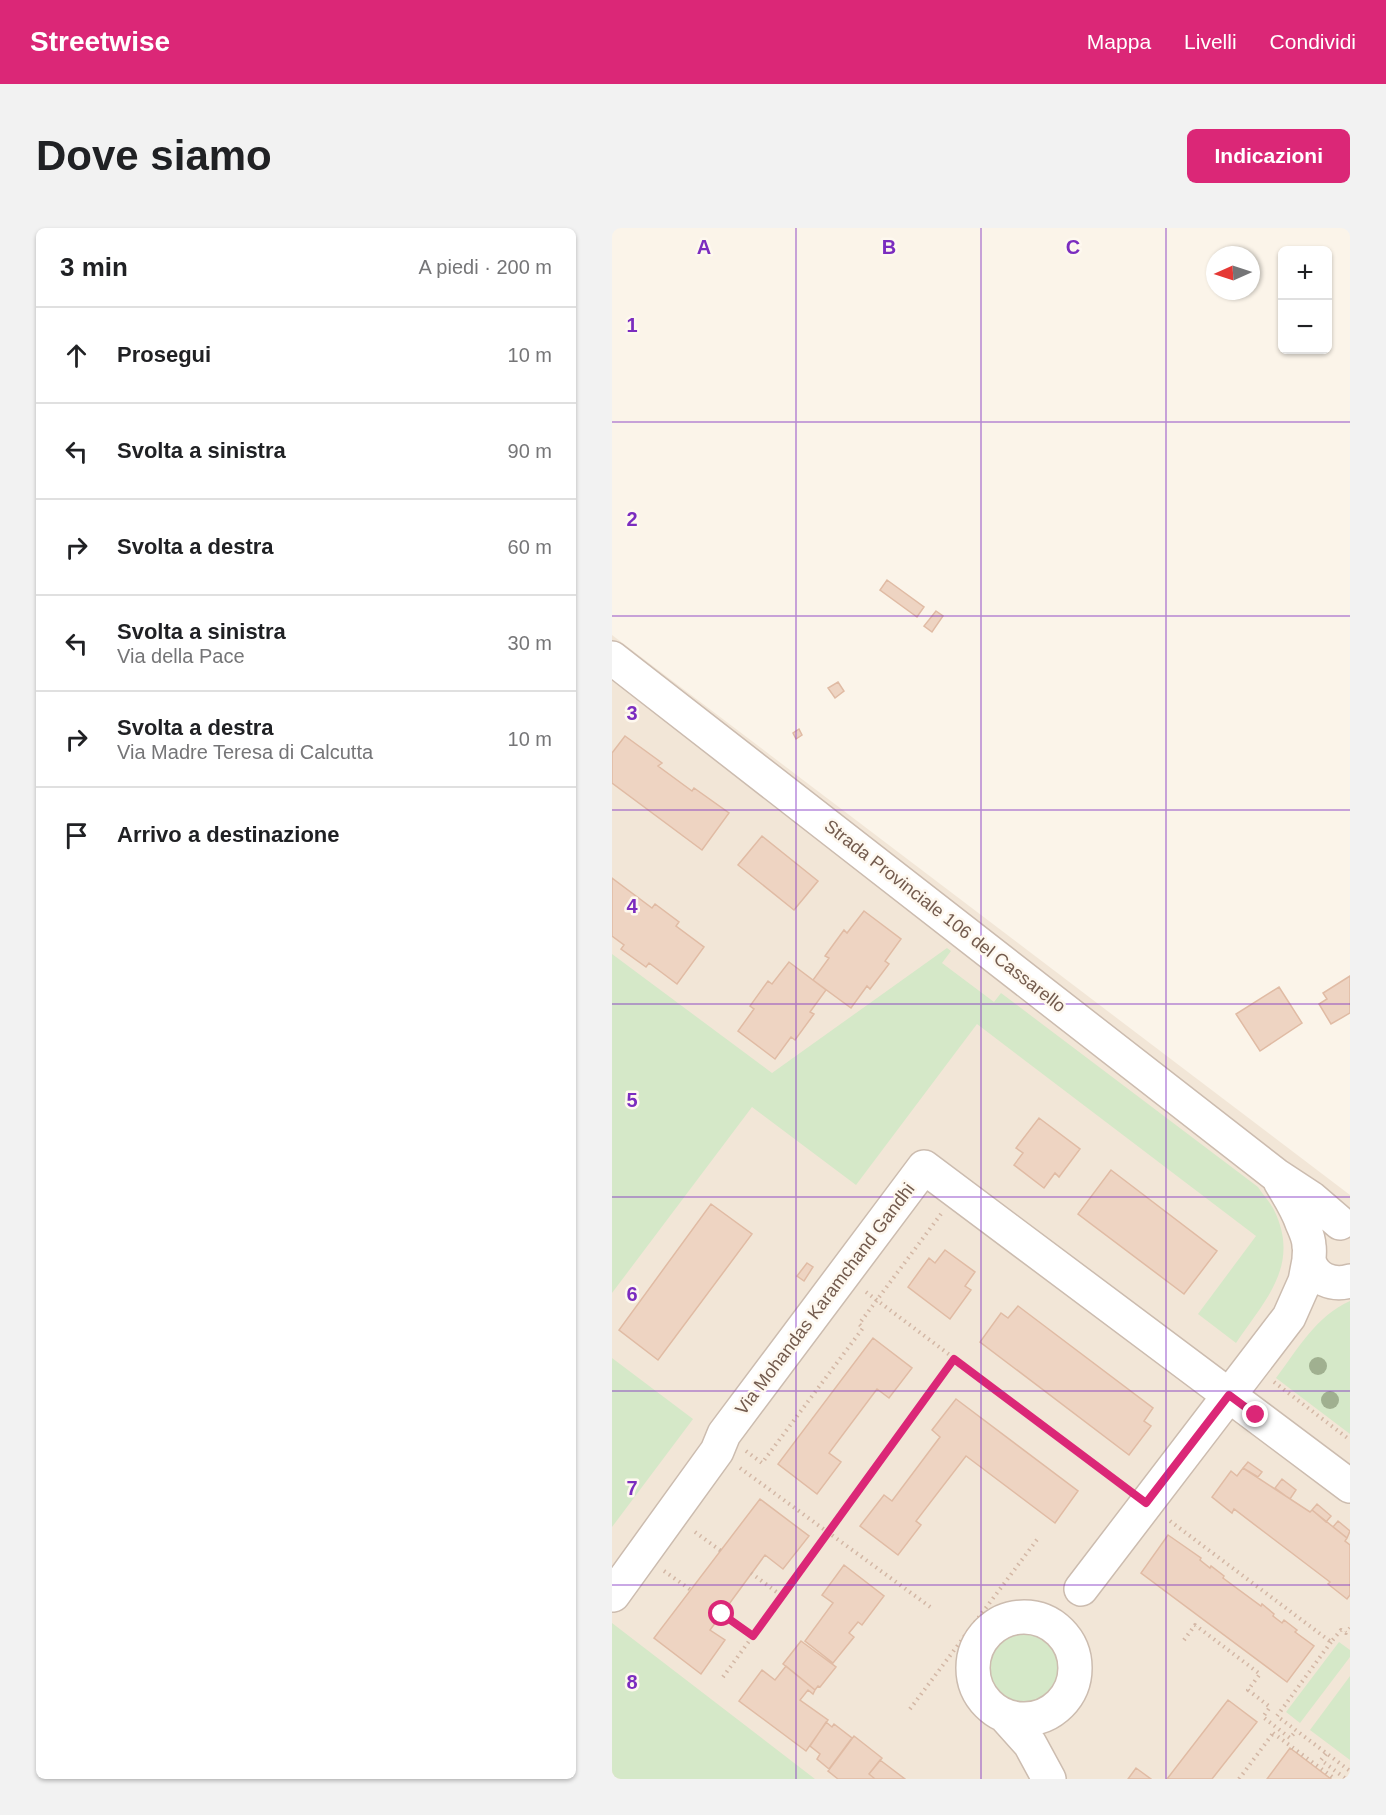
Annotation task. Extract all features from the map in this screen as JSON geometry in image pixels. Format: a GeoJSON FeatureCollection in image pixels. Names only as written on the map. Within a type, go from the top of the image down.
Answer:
{"type":"FeatureCollection","features":[{"type":"Feature","properties":{"kind":"street","name":"Strada Provinciale 106 del Cassarello"},"geometry":{"type":"LineString","coordinates":[[612,658],[1276,1175],[1345,1224]]}},
{"type":"Feature","properties":{"kind":"street","name":"Via Mohandas Karamchand Gandhi"},"geometry":{"type":"LineString","coordinates":[[613,1595],[720,1443],[924,1167],[1350,1486]]}},
{"type":"Feature","properties":{"kind":"street"},"geometry":{"type":"LineString","coordinates":[[1276,1175],[1297,1212],[1313,1269],[1330,1282],[1345,1282]]}},
{"type":"Feature","properties":{"kind":"street"},"geometry":{"type":"LineString","coordinates":[[1051,1779],[1030,1744],[1004,1715],[989,1705],[978,1690],[973,1673],[975,1654],[982,1638],[994,1626],[1010,1619],[1052,1610],[1081,1589],[1288,1317],[1305,1281],[1314,1235],[1321,1228],[1330,1224],[1345,1224]]}},
{"type":"Feature","properties":{"kind":"street"},"geometry":{"type":"LineString","coordinates":[[1288,1317],[1345,1282]]}},
{"type":"Feature","properties":{"kind":"street"},"geometry":{"type":"LineString","coordinates":[[1069,1643],[1073,1616],[1081,1589]]}},
{"type":"Feature","properties":{"kind":"street"},"geometry":{"type":"LineString","coordinates":[[1004,1715],[1021,1719],[1037,1717],[1052,1710],[1069,1693],[1074,1676],[1074,1659],[1069,1643],[1051,1625],[1026,1617]]}},
{"type":"Feature","properties":{"kind":"street"},"geometry":{"type":"LineString","coordinates":[[1051,1779],[1049,1730],[1052,1710]]}},
{"type":"Feature","properties":{"kind":"path"},"geometry":{"type":"LineString","coordinates":[[720,1443],[762,1463],[863,1328],[859,1324],[957,1192]]}},
{"type":"Feature","properties":{"kind":"path"},"geometry":{"type":"LineString","coordinates":[[844,1275],[1331,1642]]}},
{"type":"Feature","properties":{"kind":"path"},"geometry":{"type":"LineString","coordinates":[[723,1677],[954,1359]]}},
{"type":"Feature","properties":{"kind":"path"},"geometry":{"type":"LineString","coordinates":[[1252,1365],[1350,1440]]}},
{"type":"Feature","properties":{"kind":"path"},"geometry":{"type":"LineString","coordinates":[[720,1443],[828,1532],[933,1609]]}},
{"type":"Feature","properties":{"kind":"path"},"geometry":{"type":"LineString","coordinates":[[910,1708],[1039,1537]]}},
{"type":"Feature","properties":{"kind":"path"},"geometry":{"type":"LineString","coordinates":[[751,1573],[782,1596]]}},
{"type":"Feature","properties":{"kind":"path"},"geometry":{"type":"LineString","coordinates":[[722,1614],[753,1636]]}},
{"type":"Feature","properties":{"kind":"path"},"geometry":{"type":"LineString","coordinates":[[1184,1640],[1195,1625],[1260,1674],[1248,1690],[1270,1707],[1263,1717],[1290,1738],[1296,1731]]}},
{"type":"Feature","properties":{"kind":"path"},"geometry":{"type":"LineString","coordinates":[[1350,1628],[1348,1635],[1341,1630],[1331,1642],[1277,1716],[1350,1771]]}},
{"type":"Feature","properties":{"kind":"path"},"geometry":{"type":"LineString","coordinates":[[1239,1779],[1277,1728]]}},
{"type":"Feature","properties":{"kind":"path"},"geometry":{"type":"LineString","coordinates":[[1274,1733],[1333,1778],[1336,1771]]}},
{"type":"Feature","properties":{"kind":"path"},"geometry":{"type":"LineString","coordinates":[[1326,1754],[1321,1760],[1346,1779]]}},
{"type":"Feature","properties":{"kind":"shaded area"},"geometry":{"type":"Polygon","coordinates":[[[612,635],[1350,1195],[1350,1779],[612,1779],[612,635]]]}},
{"type":"Feature","properties":{"kind":"green space"},"geometry":{"type":"Polygon","coordinates":[[[947,948],[951,951],[942,963],[994,1002],[1001,993],[1258,1187],[1274,1210],[1284,1248],[1276,1281],[1268,1297],[1236,1343],[1198,1314],[1256,1236],[977,1024],[856,1185],[752,1107],[612,1293],[612,954],[772,1073],[947,948]]]}},
{"type":"Feature","properties":{"kind":"green space"},"geometry":{"type":"Polygon","coordinates":[[[1350,1301],[1350,1434],[1276,1378],[1317,1324],[1338,1307],[1350,1301]]]}},
{"type":"Feature","properties":{"kind":"green space"},"geometry":{"type":"Polygon","coordinates":[[[612,1358],[693,1419],[612,1527],[612,1358]]]}},
{"type":"Feature","properties":{"kind":"green space"},"geometry":{"type":"Polygon","coordinates":[[[612,1623],[815,1779],[612,1779],[612,1623]]]}},
{"type":"Feature","properties":{"kind":"green space"},"geometry":{"type":"Polygon","coordinates":[[[1024,1633],[1037,1636],[1049,1643],[1056,1655],[1059,1668],[1056,1681],[1049,1693],[1037,1700],[1024,1703],[1011,1700],[999,1693],[992,1681],[989,1668],[992,1655],[999,1643],[1011,1636],[1024,1633]]]}},
{"type":"Feature","properties":{"kind":"green space"},"geometry":{"type":"Polygon","coordinates":[[[1339,1642],[1350,1650],[1350,1657],[1300,1723],[1286,1712],[1339,1642]]]}},
{"type":"Feature","properties":{"kind":"green space"},"geometry":{"type":"Polygon","coordinates":[[[1350,1676],[1350,1760],[1310,1730],[1350,1676]]]}},
{"type":"Feature","properties":{"kind":"building"},"geometry":{"type":"Polygon","coordinates":[[[887,580],[924,607],[917,617],[880,590],[887,580]]]}},
{"type":"Feature","properties":{"kind":"building"},"geometry":{"type":"Polygon","coordinates":[[[936,611],[943,616],[932,632],[924,626],[936,611]]]}},
{"type":"Feature","properties":{"kind":"building"},"geometry":{"type":"Polygon","coordinates":[[[838,682],[844,691],[835,698],[828,688],[838,682]]]}},
{"type":"Feature","properties":{"kind":"building"},"geometry":{"type":"Polygon","coordinates":[[[799,729],[802,735],[796,739],[793,733],[799,729]]]}},
{"type":"Feature","properties":{"kind":"building"},"geometry":{"type":"Polygon","coordinates":[[[625,736],[662,763],[658,766],[692,791],[694,788],[729,813],[702,850],[612,783],[612,753],[625,736]]]}},
{"type":"Feature","properties":{"kind":"building"},"geometry":{"type":"Polygon","coordinates":[[[762,836],[818,881],[794,910],[738,865],[762,836]]]}},
{"type":"Feature","properties":{"kind":"building"},"geometry":{"type":"Polygon","coordinates":[[[612,878],[652,908],[655,904],[679,922],[676,926],[704,947],[677,984],[649,963],[646,967],[621,949],[624,945],[612,936],[612,878]]]}},
{"type":"Feature","properties":{"kind":"building"},"geometry":{"type":"Polygon","coordinates":[[[864,911],[901,939],[885,961],[889,964],[870,989],[867,986],[851,1008],[813,980],[829,958],[825,956],[844,930],[847,933],[864,911]]]}},
{"type":"Feature","properties":{"kind":"building"},"geometry":{"type":"Polygon","coordinates":[[[789,962],[826,990],[810,1012],[814,1014],[795,1040],[791,1037],[775,1059],[738,1031],[754,1009],[750,1006],[768,981],[772,984],[789,962]]]}},
{"type":"Feature","properties":{"kind":"building"},"geometry":{"type":"Polygon","coordinates":[[[1350,976],[1350,1013],[1331,1024],[1319,1004],[1327,999],[1323,993],[1350,976]]]}},
{"type":"Feature","properties":{"kind":"building"},"geometry":{"type":"Polygon","coordinates":[[[1279,987],[1302,1023],[1260,1051],[1236,1014],[1279,987]]]}},
{"type":"Feature","properties":{"kind":"building"},"geometry":{"type":"Polygon","coordinates":[[[1039,1118],[1080,1149],[1059,1177],[1055,1173],[1044,1188],[1014,1165],[1023,1153],[1016,1148],[1039,1118]]]}},
{"type":"Feature","properties":{"kind":"building"},"geometry":{"type":"Polygon","coordinates":[[[1111,1170],[1217,1251],[1184,1294],[1078,1214],[1111,1170]]]}},
{"type":"Feature","properties":{"kind":"building"},"geometry":{"type":"Polygon","coordinates":[[[711,1204],[752,1234],[658,1360],[619,1330],[711,1204]]]}},
{"type":"Feature","properties":{"kind":"building"},"geometry":{"type":"Polygon","coordinates":[[[945,1250],[975,1272],[965,1286],[971,1290],[950,1319],[908,1287],[929,1258],[935,1263],[945,1250]]]}},
{"type":"Feature","properties":{"kind":"building"},"geometry":{"type":"Polygon","coordinates":[[[807,1263],[813,1267],[804,1281],[797,1276],[807,1263]]]}},
{"type":"Feature","properties":{"kind":"building"},"geometry":{"type":"Polygon","coordinates":[[[1018,1306],[1153,1408],[1144,1421],[1151,1426],[1129,1455],[980,1342],[1001,1313],[1008,1318],[1018,1306]]]}},
{"type":"Feature","properties":{"kind":"building"},"geometry":{"type":"Polygon","coordinates":[[[873,1338],[912,1368],[889,1398],[877,1389],[829,1453],[841,1462],[817,1494],[778,1464],[873,1338]]]}},
{"type":"Feature","properties":{"kind":"building"},"geometry":{"type":"Polygon","coordinates":[[[956,1399],[1078,1491],[1055,1523],[966,1456],[916,1521],[921,1525],[898,1555],[860,1526],[884,1495],[892,1501],[940,1437],[932,1430],[956,1399]]]}},
{"type":"Feature","properties":{"kind":"building"},"geometry":{"type":"Polygon","coordinates":[[[1248,1462],[1262,1472],[1258,1477],[1243,1468],[1248,1462]]]}},
{"type":"Feature","properties":{"kind":"building"},"geometry":{"type":"Polygon","coordinates":[[[1243,1468],[1310,1512],[1312,1510],[1347,1538],[1345,1541],[1350,1545],[1350,1595],[1347,1599],[1328,1584],[1330,1582],[1234,1509],[1232,1513],[1212,1497],[1231,1471],[1237,1476],[1243,1468]]]}},
{"type":"Feature","properties":{"kind":"building"},"geometry":{"type":"Polygon","coordinates":[[[1282,1479],[1296,1490],[1290,1499],[1275,1488],[1282,1479]]]}},
{"type":"Feature","properties":{"kind":"building"},"geometry":{"type":"Polygon","coordinates":[[[760,1499],[809,1536],[783,1569],[765,1555],[710,1630],[725,1640],[701,1674],[654,1638],[760,1499]]]}},
{"type":"Feature","properties":{"kind":"building"},"geometry":{"type":"Polygon","coordinates":[[[1317,1504],[1331,1516],[1326,1522],[1312,1510],[1317,1504]]]}},
{"type":"Feature","properties":{"kind":"building"},"geometry":{"type":"Polygon","coordinates":[[[1338,1521],[1350,1531],[1347,1538],[1333,1527],[1338,1521]]]}},
{"type":"Feature","properties":{"kind":"building"},"geometry":{"type":"Polygon","coordinates":[[[1168,1535],[1261,1606],[1262,1604],[1282,1623],[1284,1620],[1297,1630],[1295,1632],[1314,1646],[1287,1682],[1141,1573],[1168,1535]]]}},
{"type":"Feature","properties":{"kind":"building"},"geometry":{"type":"Polygon","coordinates":[[[844,1565],[884,1596],[862,1625],[858,1622],[849,1633],[854,1637],[833,1663],[805,1641],[833,1603],[822,1595],[844,1565]]]}},
{"type":"Feature","properties":{"kind":"building"},"geometry":{"type":"Polygon","coordinates":[[[801,1641],[836,1667],[815,1690],[783,1664],[801,1641]]]}},
{"type":"Feature","properties":{"kind":"building"},"geometry":{"type":"Polygon","coordinates":[[[786,1666],[815,1690],[813,1694],[808,1690],[800,1700],[828,1720],[806,1751],[739,1701],[762,1670],[775,1680],[786,1666]]]}},
{"type":"Feature","properties":{"kind":"building"},"geometry":{"type":"Polygon","coordinates":[[[1228,1700],[1257,1722],[1212,1779],[1167,1779],[1228,1700]]]}},
{"type":"Feature","properties":{"kind":"building"},"geometry":{"type":"Polygon","coordinates":[[[826,1722],[832,1727],[834,1724],[852,1738],[829,1769],[817,1759],[820,1754],[810,1746],[826,1722]]]}},
{"type":"Feature","properties":{"kind":"building"},"geometry":{"type":"Polygon","coordinates":[[[854,1736],[882,1758],[869,1774],[875,1779],[838,1779],[828,1771],[854,1736]]]}},
{"type":"Feature","properties":{"kind":"building"},"geometry":{"type":"Polygon","coordinates":[[[1290,1748],[1331,1779],[1267,1779],[1290,1748]]]}},
{"type":"Feature","properties":{"kind":"building"},"geometry":{"type":"Polygon","coordinates":[[[880,1760],[905,1779],[875,1779],[869,1774],[880,1760]]]}},
{"type":"Feature","properties":{"kind":"building"},"geometry":{"type":"Polygon","coordinates":[[[1136,1768],[1151,1779],[1128,1779],[1136,1768]]]}},
{"type":"Feature","properties":{"kind":"route"},"geometry":{"type":"LineString","coordinates":[[722,1614],[753,1636],[954,1359],[1146,1503],[1229,1395],[1256,1415]]}}]}
